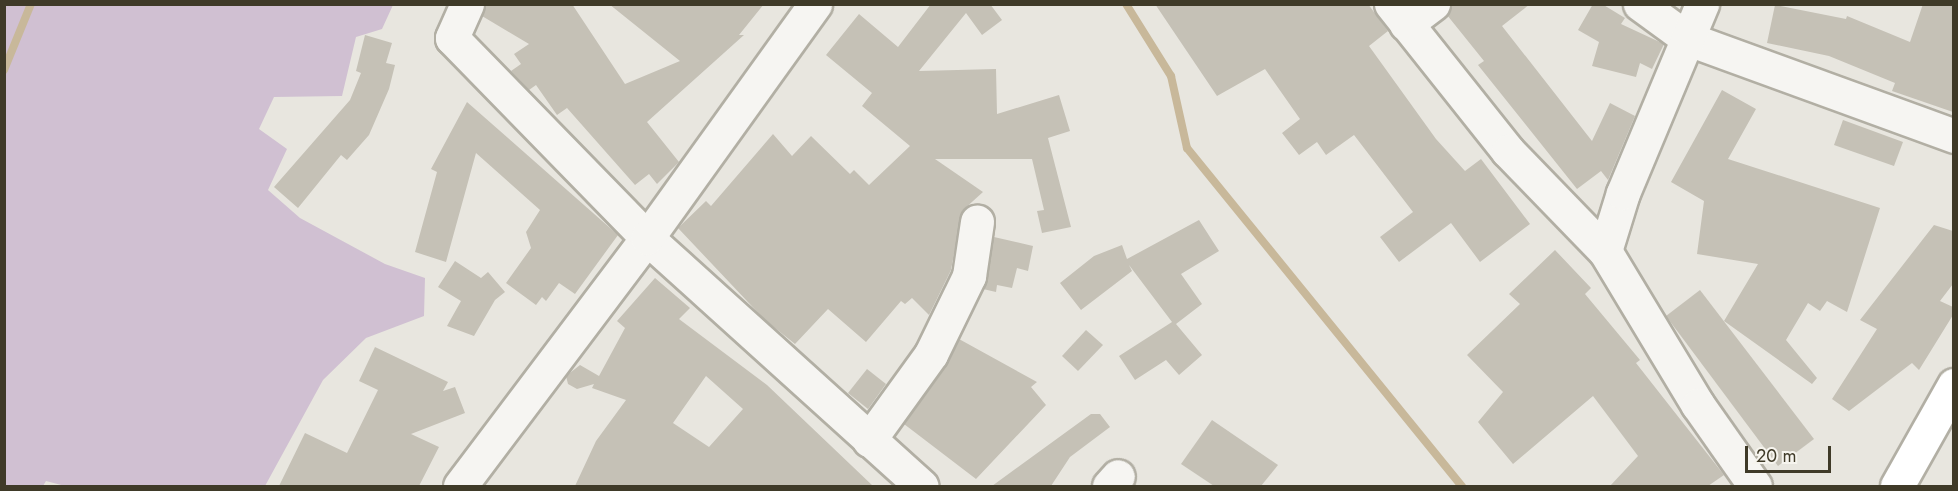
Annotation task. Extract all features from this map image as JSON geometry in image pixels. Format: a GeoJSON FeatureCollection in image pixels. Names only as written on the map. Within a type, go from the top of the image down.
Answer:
{"type":"FeatureCollection","features":[{"type":"Feature","properties":{"kind":"highway"},"geometry":{"type":"LineString","coordinates":[[1897,486],[1953,385]]}},
{"type":"Feature","properties":{"kind":"street"},"geometry":{"type":"LineString","coordinates":[[467,4],[452,38],[647,238],[921,486]]}},
{"type":"Feature","properties":{"kind":"street"},"geometry":{"type":"LineString","coordinates":[[460,486],[647,238],[814,4]]}},
{"type":"Feature","properties":{"kind":"street"},"geometry":{"type":"LineString","coordinates":[[1433,4],[1399,14],[1508,151],[1605,251],[1698,405],[1755,486]]}},
{"type":"Feature","properties":{"kind":"street"},"geometry":{"type":"LineString","coordinates":[[1640,4],[1688,39],[1953,136]]}},
{"type":"Feature","properties":{"kind":"street"},"geometry":{"type":"LineString","coordinates":[[1605,251],[1623,193],[1702,4]]}},
{"type":"Feature","properties":{"kind":"street"},"geometry":{"type":"LineString","coordinates":[[869,440],[931,354],[969,276],[977,222]]}},
{"type":"Feature","properties":{"kind":"shaded area"},"geometry":{"type":"Polygon","coordinates":[[[4,5],[393,5],[382,29],[356,37],[342,96],[274,97],[259,129],[287,149],[268,190],[300,218],[385,264],[425,278],[424,316],[366,338],[323,380],[265,486],[65,486],[46,481],[43,486],[5,486],[4,5]]]}},
{"type":"Feature","properties":{"kind":"building"},"geometry":{"type":"Polygon","coordinates":[[[485,4],[572,4],[625,84],[680,61],[609,4],[764,4],[739,35],[744,35],[647,122],[679,162],[657,184],[649,174],[635,185],[567,108],[557,115],[536,85],[529,90],[511,71],[521,64],[514,54],[529,44],[482,16],[485,4]]]}},
{"type":"Feature","properties":{"kind":"building"},"geometry":{"type":"Polygon","coordinates":[[[931,4],[990,4],[1002,20],[982,35],[966,13],[919,71],[996,69],[997,114],[1059,95],[1070,131],[1048,138],[1071,227],[1042,233],[1037,211],[1044,210],[1032,159],[935,159],[983,192],[962,211],[951,270],[929,315],[912,298],[905,304],[901,301],[866,342],[828,309],[795,344],[764,319],[678,228],[706,201],[711,206],[773,134],[792,156],[811,136],[850,174],[854,170],[869,185],[910,146],[862,106],[872,93],[826,55],[859,14],[898,47],[931,4]]]}},
{"type":"Feature","properties":{"kind":"building"},"geometry":{"type":"Polygon","coordinates":[[[1155,4],[1368,4],[1388,31],[1369,46],[1436,139],[1465,171],[1481,159],[1530,224],[1480,262],[1451,223],[1399,262],[1380,237],[1413,212],[1354,135],[1326,155],[1317,142],[1299,155],[1282,133],[1300,119],[1265,69],[1217,96],[1155,4]]]}},
{"type":"Feature","properties":{"kind":"building"},"geometry":{"type":"Polygon","coordinates":[[[1451,4],[1530,4],[1502,26],[1592,141],[1610,103],[1635,116],[1608,180],[1601,171],[1577,189],[1478,65],[1484,61],[1447,15],[1451,4]]]}},
{"type":"Feature","properties":{"kind":"building"},"geometry":{"type":"Polygon","coordinates":[[[1593,4],[1602,4],[1625,18],[1621,24],[1664,44],[1652,69],[1640,63],[1636,77],[1592,66],[1599,42],[1578,30],[1593,4]]]}},
{"type":"Feature","properties":{"kind":"building"},"geometry":{"type":"Polygon","coordinates":[[[1923,4],[1953,4],[1953,112],[1892,91],[1895,83],[1829,56],[1767,43],[1775,5],[1846,19],[1847,16],[1910,42],[1923,4]]]}},
{"type":"Feature","properties":{"kind":"building"},"geometry":{"type":"Polygon","coordinates":[[[365,35],[392,43],[386,63],[395,65],[389,89],[369,135],[347,160],[341,155],[298,208],[274,187],[350,100],[361,73],[356,71],[365,35]]]}},
{"type":"Feature","properties":{"kind":"building"},"geometry":{"type":"Polygon","coordinates":[[[1722,90],[1756,109],[1728,159],[1880,208],[1847,312],[1827,301],[1820,311],[1808,303],[1786,340],[1817,378],[1812,384],[1724,321],[1758,264],[1697,254],[1704,201],[1671,182],[1722,90]]]}},
{"type":"Feature","properties":{"kind":"building"},"geometry":{"type":"Polygon","coordinates":[[[467,102],[618,235],[575,294],[559,283],[546,301],[542,297],[536,305],[506,283],[531,248],[526,232],[540,210],[476,153],[446,262],[415,252],[437,172],[431,169],[467,102]]]}},
{"type":"Feature","properties":{"kind":"building"},"geometry":{"type":"Polygon","coordinates":[[[1843,120],[1903,142],[1894,166],[1834,145],[1843,120]]]}},
{"type":"Feature","properties":{"kind":"building"},"geometry":{"type":"Polygon","coordinates":[[[1199,220],[1219,251],[1181,274],[1202,304],[1176,324],[1202,355],[1179,375],[1166,360],[1135,380],[1119,356],[1172,322],[1129,265],[1132,271],[1081,310],[1060,283],[1094,256],[1122,245],[1127,259],[1199,220]]]}},
{"type":"Feature","properties":{"kind":"building"},"geometry":{"type":"Polygon","coordinates":[[[1934,225],[1953,231],[1953,284],[1940,301],[1953,307],[1953,315],[1919,370],[1912,363],[1849,411],[1832,399],[1877,329],[1860,320],[1934,225]]]}},
{"type":"Feature","properties":{"kind":"building"},"geometry":{"type":"Polygon","coordinates":[[[994,237],[1033,246],[1028,271],[1017,268],[1012,288],[997,285],[996,292],[983,289],[994,237]]]}},
{"type":"Feature","properties":{"kind":"building"},"geometry":{"type":"Polygon","coordinates":[[[1555,250],[1591,288],[1585,294],[1640,360],[1636,363],[1724,475],[1708,486],[1610,486],[1638,456],[1593,396],[1513,464],[1478,422],[1503,392],[1467,355],[1520,304],[1509,294],[1555,250]]]}},
{"type":"Feature","properties":{"kind":"building"},"geometry":{"type":"Polygon","coordinates":[[[455,261],[481,278],[488,272],[505,292],[495,300],[474,336],[447,326],[461,301],[438,287],[455,261]]]}},
{"type":"Feature","properties":{"kind":"building"},"geometry":{"type":"Polygon","coordinates":[[[655,278],[690,308],[679,319],[767,385],[873,486],[575,486],[596,441],[626,400],[592,388],[594,384],[577,389],[568,384],[566,376],[580,365],[599,376],[625,328],[617,321],[655,278]],[[706,376],[673,423],[709,447],[743,409],[706,376]]]}},
{"type":"Feature","properties":{"kind":"building"},"geometry":{"type":"Polygon","coordinates":[[[1700,290],[1814,439],[1778,466],[1666,316],[1700,290]]]}},
{"type":"Feature","properties":{"kind":"building"},"geometry":{"type":"Polygon","coordinates":[[[1086,330],[1103,345],[1078,371],[1062,356],[1086,330]]]}},
{"type":"Feature","properties":{"kind":"building"},"geometry":{"type":"Polygon","coordinates":[[[959,339],[1037,382],[1031,387],[1046,405],[976,479],[904,424],[959,339]]]}},
{"type":"Feature","properties":{"kind":"building"},"geometry":{"type":"Polygon","coordinates":[[[375,347],[448,382],[443,391],[455,387],[465,413],[411,434],[439,447],[419,486],[279,486],[305,433],[347,453],[378,390],[359,381],[375,347]]]}},
{"type":"Feature","properties":{"kind":"building"},"geometry":{"type":"Polygon","coordinates":[[[867,369],[886,384],[868,409],[848,393],[867,369]]]}},
{"type":"Feature","properties":{"kind":"building"},"geometry":{"type":"Polygon","coordinates":[[[1091,414],[1100,414],[1110,427],[1070,457],[1051,486],[992,486],[1091,414]]]}},
{"type":"Feature","properties":{"kind":"building"},"geometry":{"type":"Polygon","coordinates":[[[1212,420],[1278,465],[1261,486],[1214,486],[1181,464],[1212,420]]]}},
{"type":"Feature","properties":{"kind":"waterway"},"geometry":{"type":"LineString","coordinates":[[4,70],[31,4]]}},
{"type":"Feature","properties":{"kind":"waterway"},"geometry":{"type":"LineString","coordinates":[[1126,4],[1171,76],[1187,148],[1462,486]]}}]}
